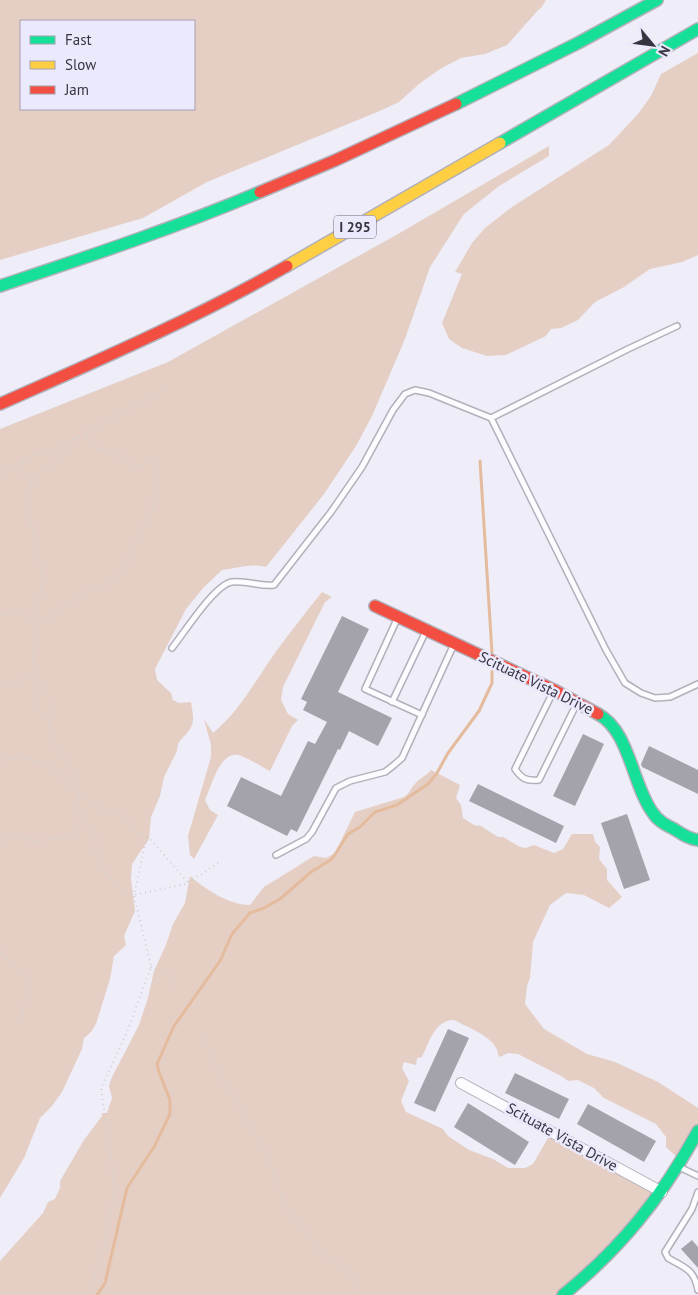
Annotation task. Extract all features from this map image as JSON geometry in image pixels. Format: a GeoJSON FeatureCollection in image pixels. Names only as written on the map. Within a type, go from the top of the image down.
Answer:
{"type":"FeatureCollection","features":[{"type":"Feature","properties":{"kind":"main road"},"geometry":{"type":"LineString","coordinates":[[0,286],[153,234],[325,165],[395,134],[497,84],[657,0]]}},
{"type":"Feature","properties":{"kind":"main road","name":"I 295"},"geometry":{"type":"LineString","coordinates":[[0,404],[101,361],[239,293],[698,29]]}},
{"type":"Feature","properties":{"kind":"main road","name":"Scituate Vista Drive"},"geometry":{"type":"LineString","coordinates":[[375,606],[554,690],[602,716],[616,732],[632,765],[643,797],[653,814],[662,823],[692,839],[698,840]]}},
{"type":"Feature","properties":{"kind":"main road"},"geometry":{"type":"LineString","coordinates":[[563,1295],[617,1247],[639,1223],[662,1192],[698,1131]]}},
{"type":"Feature","properties":{"kind":"street","name":"Scituate Vista Drive"},"geometry":{"type":"LineString","coordinates":[[461,1083],[662,1192]]}},
{"type":"Feature","properties":{"kind":"lane"},"geometry":{"type":"LineString","coordinates":[[491,418],[628,348],[677,326]]}},
{"type":"Feature","properties":{"kind":"lane"},"geometry":{"type":"LineString","coordinates":[[172,648],[214,593],[229,582],[244,582],[263,586],[274,585],[331,512],[362,467],[393,410],[406,394],[415,390],[429,393],[491,418],[606,650],[625,683],[641,694],[655,698],[670,697],[698,684]]}},
{"type":"Feature","properties":{"kind":"lane"},"geometry":{"type":"LineString","coordinates":[[398,617],[365,689],[422,715]]}},
{"type":"Feature","properties":{"kind":"lane"},"geometry":{"type":"LineString","coordinates":[[392,702],[426,630]]}},
{"type":"Feature","properties":{"kind":"lane"},"geometry":{"type":"LineString","coordinates":[[276,855],[306,839],[312,832],[336,788],[350,781],[385,772],[394,766],[406,751],[455,644]]}},
{"type":"Feature","properties":{"kind":"lane"},"geometry":{"type":"LineString","coordinates":[[554,690],[515,769],[520,777],[528,781],[539,780],[577,702]]}},
{"type":"Feature","properties":{"kind":"lane"},"geometry":{"type":"LineString","coordinates":[[678,1167],[698,1176]]}},
{"type":"Feature","properties":{"kind":"lane"},"geometry":{"type":"LineString","coordinates":[[698,1192],[696,1205],[666,1252],[668,1258],[693,1274],[696,1278],[698,1290]]}},
{"type":"Feature","properties":{"kind":"path"},"geometry":{"type":"LineString","coordinates":[[0,474],[34,454],[48,452],[88,432],[170,387]]}},
{"type":"Feature","properties":{"kind":"path"},"geometry":{"type":"LineString","coordinates":[[0,616],[16,613],[34,619],[48,618],[85,593],[106,584],[123,572],[138,536],[148,521],[154,507],[151,498],[161,468],[157,459],[148,461],[139,467],[132,465],[109,449],[99,449],[87,442],[88,432]]}},
{"type":"Feature","properties":{"kind":"path"},"geometry":{"type":"LineString","coordinates":[[74,439],[68,453],[50,468],[38,473],[31,486],[28,506],[40,563],[42,584],[34,619],[33,662],[37,680],[34,698],[37,709],[49,722],[57,748],[76,777],[79,796],[77,806],[96,840],[96,857],[106,874],[124,892],[134,895],[189,883],[194,877],[201,875],[220,861]]}},
{"type":"Feature","properties":{"kind":"path"},"geometry":{"type":"LineString","coordinates":[[22,460],[24,473],[31,486]]}},
{"type":"Feature","properties":{"kind":"path"},"geometry":{"type":"LineString","coordinates":[[0,686],[29,677],[37,680],[47,693],[52,719],[50,730]]}},
{"type":"Feature","properties":{"kind":"path"},"geometry":{"type":"LineString","coordinates":[[0,760],[27,758],[44,764],[59,773],[70,788],[79,796],[96,804],[104,811],[118,813],[140,833],[147,835],[189,883]]}},
{"type":"Feature","properties":{"kind":"path"},"geometry":{"type":"LineString","coordinates":[[0,846],[6,837],[12,834],[24,839],[41,841],[52,838],[70,839],[78,830],[83,814]]}},
{"type":"Feature","properties":{"kind":"path"},"geometry":{"type":"LineString","coordinates":[[87,1295],[104,1250],[114,1198],[112,1165],[101,1088],[127,1032],[151,967],[134,895],[147,835]]}},
{"type":"Feature","properties":{"kind":"path"},"geometry":{"type":"LineString","coordinates":[[0,952],[27,976],[30,992],[23,1006],[21,1022]]}},
{"type":"Feature","properties":{"kind":"path"},"geometry":{"type":"LineString","coordinates":[[151,967],[166,973],[176,985]]}},
{"type":"Feature","properties":{"kind":"path"},"geometry":{"type":"LineString","coordinates":[[202,1037],[210,1051],[221,1079],[234,1098],[271,1164],[288,1211],[303,1226],[319,1251],[340,1264],[357,1282],[358,1295]]}},
{"type":"Feature","properties":{"kind":"path"},"geometry":{"type":"LineString","coordinates":[[95,1277],[105,1283],[112,1295]]}},
{"type":"Feature","properties":{"kind":"shaded area"},"geometry":{"type":"Polygon","coordinates":[[[0,0],[546,0],[507,45],[485,54],[461,58],[440,69],[399,102],[207,182],[143,218],[0,260],[0,0]]]}},
{"type":"Feature","properties":{"kind":"shaded area"},"geometry":{"type":"Polygon","coordinates":[[[698,53],[698,255],[682,262],[650,269],[624,287],[595,302],[578,320],[561,328],[551,329],[546,336],[506,355],[487,356],[462,348],[449,339],[442,323],[462,274],[455,272],[472,243],[485,228],[512,207],[609,145],[638,114],[651,96],[661,74],[698,53]]]}},
{"type":"Feature","properties":{"kind":"shaded area"},"geometry":{"type":"Polygon","coordinates":[[[549,146],[549,156],[499,186],[464,214],[430,267],[405,339],[372,416],[356,446],[324,494],[266,567],[250,566],[222,570],[204,587],[186,609],[155,669],[157,680],[171,693],[173,700],[179,703],[191,702],[193,721],[189,730],[180,741],[164,777],[160,796],[151,817],[149,839],[132,864],[131,879],[135,911],[124,936],[126,945],[114,956],[110,979],[96,1024],[84,1038],[82,1049],[62,1092],[40,1118],[24,1158],[0,1198],[0,429],[168,362],[398,234],[549,146]]]}},
{"type":"Feature","properties":{"kind":"shaded area"},"geometry":{"type":"Polygon","coordinates":[[[322,592],[332,597],[325,602],[283,687],[281,700],[288,714],[298,720],[292,726],[270,771],[238,755],[232,755],[221,764],[205,800],[210,810],[218,815],[194,859],[190,855],[188,836],[211,757],[211,745],[204,719],[213,733],[223,724],[247,695],[281,645],[322,592]]]}},
{"type":"Feature","properties":{"kind":"shaded area"},"geometry":{"type":"Polygon","coordinates":[[[431,770],[460,785],[456,798],[461,805],[463,818],[520,847],[526,848],[534,845],[554,853],[563,849],[572,834],[593,834],[595,842],[600,847],[599,859],[607,869],[607,880],[622,897],[609,908],[584,895],[566,893],[550,905],[533,942],[530,978],[525,1004],[544,1029],[587,1054],[615,1062],[658,1082],[698,1108],[698,1133],[681,1161],[666,1147],[666,1137],[656,1124],[604,1098],[594,1088],[578,1080],[568,1081],[518,1054],[508,1053],[500,1057],[497,1049],[488,1039],[454,1020],[442,1023],[438,1027],[430,1038],[422,1057],[417,1058],[416,1065],[404,1062],[402,1068],[409,1081],[401,1101],[406,1112],[443,1129],[448,1136],[469,1150],[493,1159],[508,1168],[525,1168],[533,1164],[552,1131],[662,1192],[565,1295],[0,1295],[0,1261],[43,1213],[48,1202],[55,1199],[60,1188],[60,1181],[84,1140],[102,1116],[102,1113],[107,1113],[112,1098],[109,1086],[111,1079],[139,1025],[154,971],[173,924],[185,903],[190,876],[210,891],[226,899],[250,905],[264,887],[314,856],[326,858],[335,853],[355,812],[404,797],[416,782],[431,770]]]}},
{"type":"Feature","properties":{"kind":"building"},"geometry":{"type":"Polygon","coordinates":[[[342,616],[369,629],[338,692],[392,718],[378,746],[349,731],[340,750],[338,749],[297,832],[291,829],[287,836],[227,806],[241,777],[281,796],[308,741],[315,744],[327,722],[303,710],[307,702],[301,699],[342,616]]]}},
{"type":"Feature","properties":{"kind":"building"},"geometry":{"type":"Polygon","coordinates":[[[583,734],[604,744],[575,806],[553,796],[583,734]]]}},
{"type":"Feature","properties":{"kind":"building"},"geometry":{"type":"Polygon","coordinates":[[[649,746],[698,770],[698,794],[642,767],[641,764],[649,746]]]}},
{"type":"Feature","properties":{"kind":"building"},"geometry":{"type":"Polygon","coordinates":[[[478,784],[564,826],[556,843],[469,801],[478,784]]]}},
{"type":"Feature","properties":{"kind":"building"},"geometry":{"type":"Polygon","coordinates":[[[627,814],[650,880],[624,889],[601,823],[627,814]]]}},
{"type":"Feature","properties":{"kind":"building"},"geometry":{"type":"Polygon","coordinates":[[[448,1029],[469,1038],[435,1112],[414,1103],[448,1029]]]}},
{"type":"Feature","properties":{"kind":"building"},"geometry":{"type":"Polygon","coordinates":[[[515,1073],[569,1099],[559,1119],[505,1093],[515,1073]]]}},
{"type":"Feature","properties":{"kind":"building"},"geometry":{"type":"Polygon","coordinates":[[[468,1103],[529,1142],[515,1165],[454,1127],[468,1103]]]}},
{"type":"Feature","properties":{"kind":"building"},"geometry":{"type":"Polygon","coordinates":[[[588,1104],[656,1141],[644,1162],[577,1124],[588,1104]]]}},
{"type":"Feature","properties":{"kind":"building"},"geometry":{"type":"Polygon","coordinates":[[[692,1240],[698,1247],[698,1268],[681,1249],[692,1240]]]}},
{"type":"Feature","properties":{"kind":"waterway"},"geometry":{"type":"LineString","coordinates":[[480,461],[492,653]]}},
{"type":"Feature","properties":{"kind":"waterway"},"geometry":{"type":"LineString","coordinates":[[97,1295],[105,1283],[127,1188],[154,1147],[170,1114],[170,1100],[157,1064],[174,1026],[220,961],[232,934],[250,913],[280,899],[311,872],[332,859],[348,834],[360,827],[375,812],[397,805],[428,784],[479,711],[492,683],[492,671]]}},
{"type":"Feature","properties":{"kind":"traffic: fast"},"geometry":{"type":"LineString","coordinates":[[456,104],[578,43],[657,0]]}},
{"type":"Feature","properties":{"kind":"traffic: fast"},"geometry":{"type":"LineString","coordinates":[[500,143],[698,29]]}},
{"type":"Feature","properties":{"kind":"traffic: fast"},"geometry":{"type":"LineString","coordinates":[[0,286],[163,230],[260,192]]}},
{"type":"Feature","properties":{"kind":"traffic: fast"},"geometry":{"type":"LineString","coordinates":[[598,714],[609,722],[624,745],[640,788],[655,816],[683,834],[698,840]]}},
{"type":"Feature","properties":{"kind":"traffic: fast"},"geometry":{"type":"LineString","coordinates":[[563,1295],[604,1259],[639,1220],[670,1178],[698,1131]]}},
{"type":"Feature","properties":{"kind":"traffic: slow"},"geometry":{"type":"LineString","coordinates":[[287,266],[500,143]]}},
{"type":"Feature","properties":{"kind":"traffic: jam"},"geometry":{"type":"LineString","coordinates":[[260,192],[336,160],[456,104]]}},
{"type":"Feature","properties":{"kind":"traffic: jam"},"geometry":{"type":"LineString","coordinates":[[0,404],[181,322],[287,266]]}},
{"type":"Feature","properties":{"kind":"traffic: jam"},"geometry":{"type":"LineString","coordinates":[[375,606],[554,690],[598,714]]}}]}
